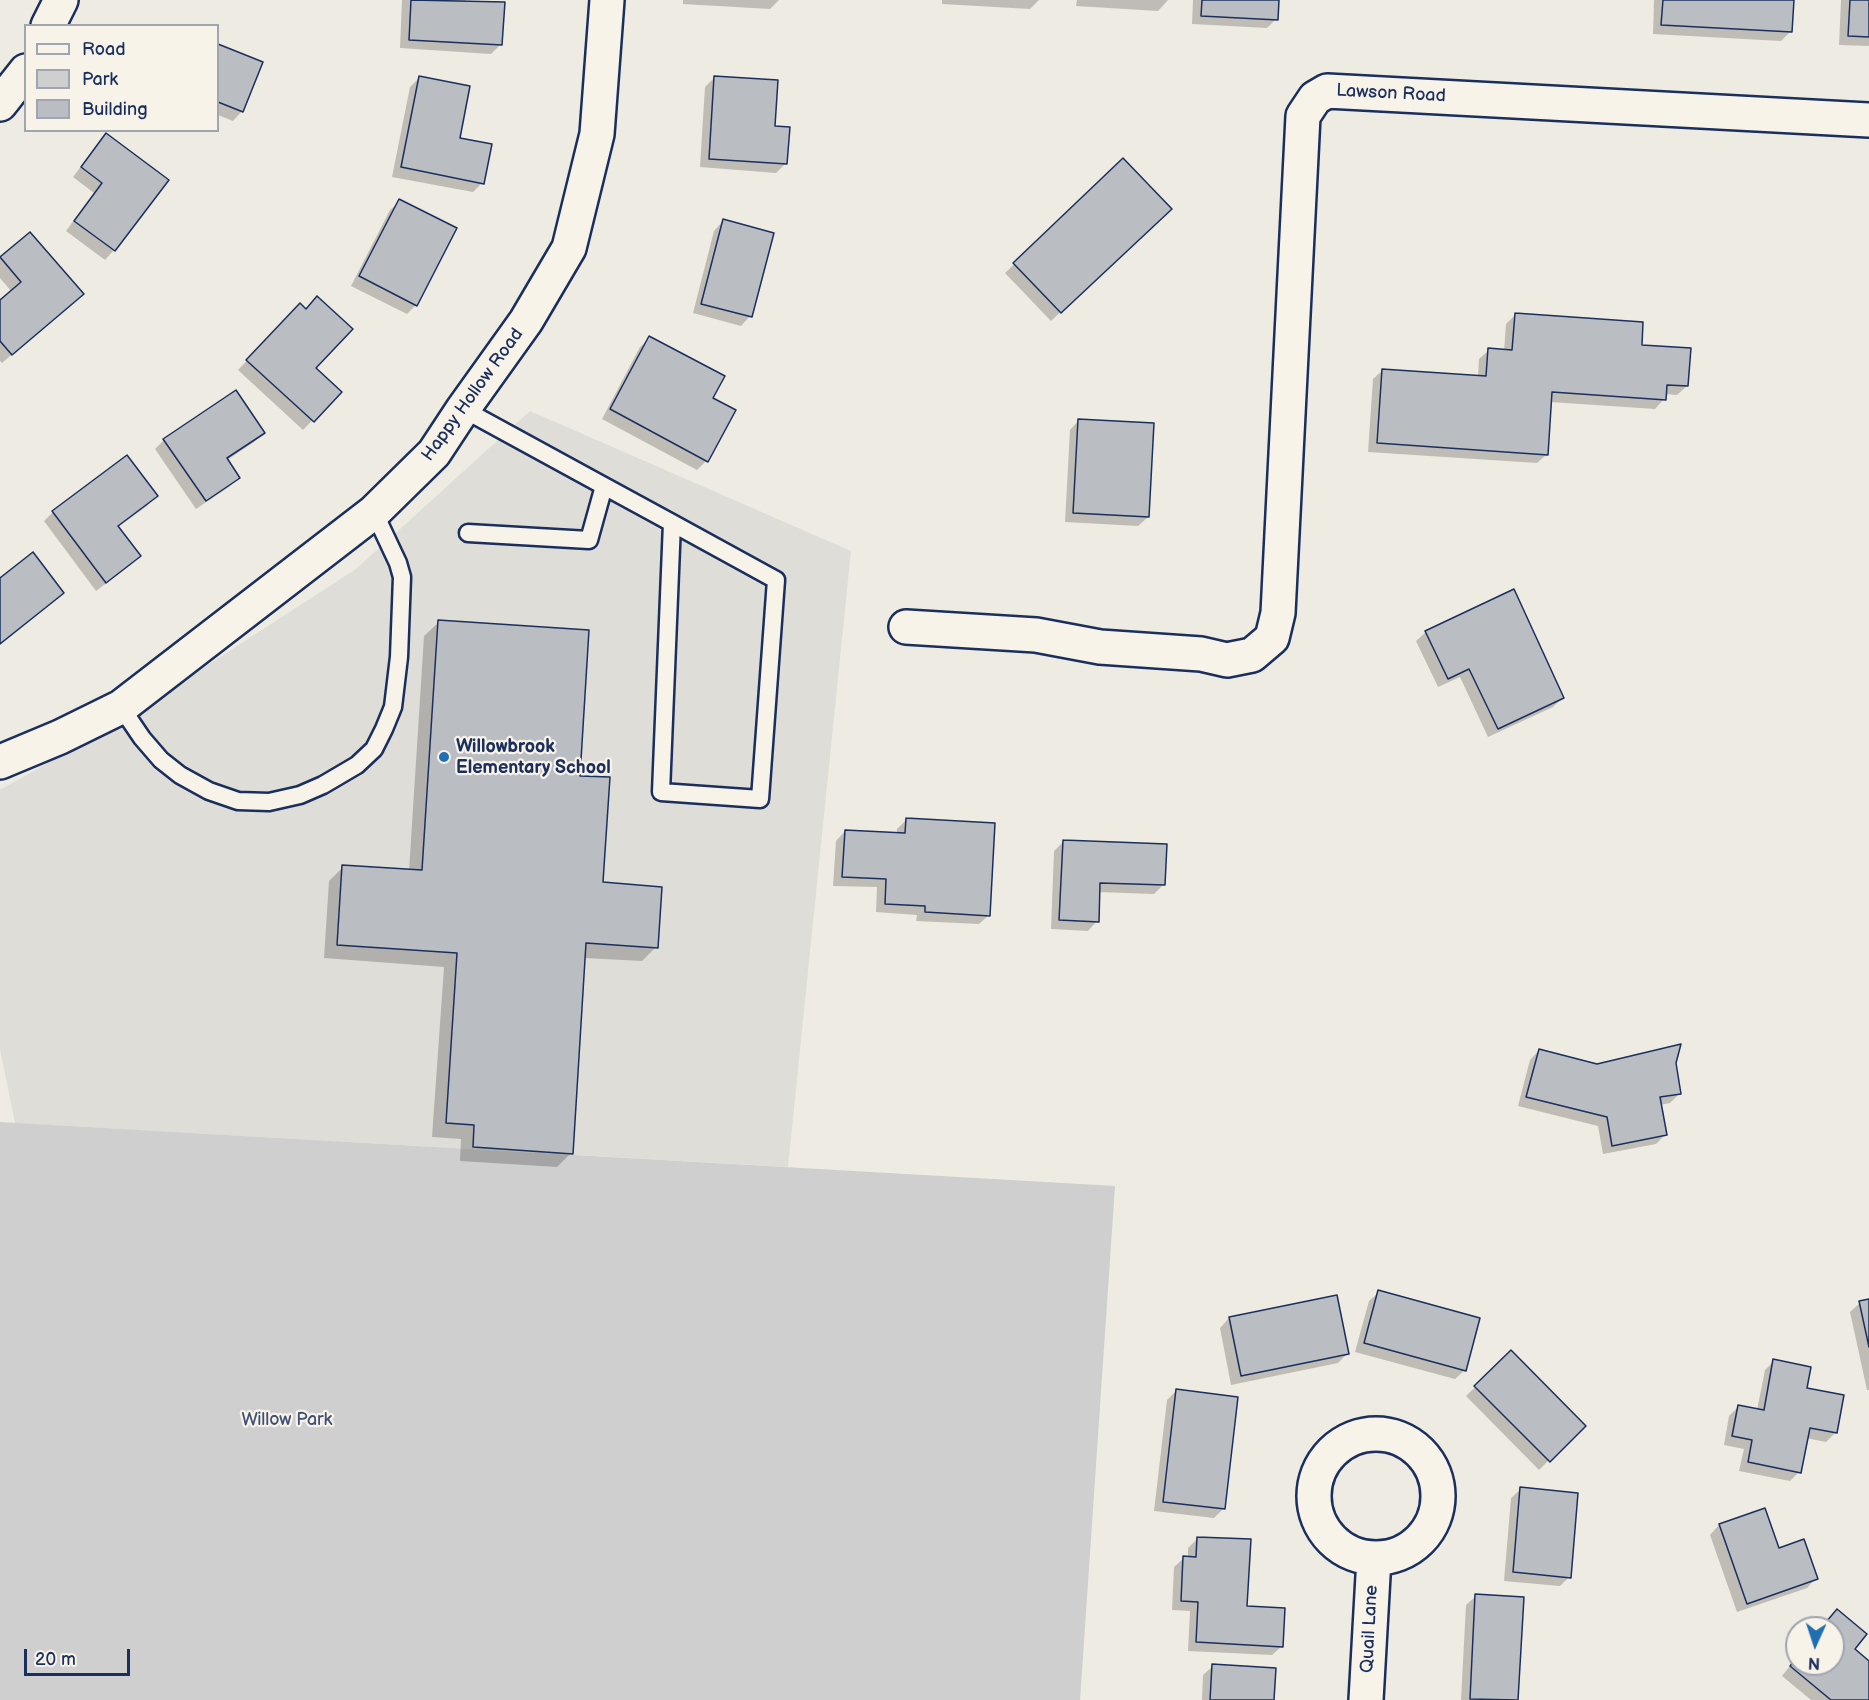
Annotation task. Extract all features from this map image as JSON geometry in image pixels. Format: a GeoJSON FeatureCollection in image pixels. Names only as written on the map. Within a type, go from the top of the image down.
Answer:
{"type":"FeatureCollection","features":[{"type":"Feature","properties":{"kind":"street"},"geometry":{"type":"LineString","coordinates":[[49,24],[61,0]]}},
{"type":"Feature","properties":{"kind":"street","name":"Happy Hollow Road"},"geometry":{"type":"LineString","coordinates":[[0,762],[60,737],[121,707],[374,513],[434,453],[526,321],[569,248],[597,134],[607,0]]}},
{"type":"Feature","properties":{"kind":"street"},"geometry":{"type":"LineString","coordinates":[[0,104],[24,74]]}},
{"type":"Feature","properties":{"kind":"street","name":"Lawson Road"},"geometry":{"type":"LineString","coordinates":[[906,627],[1036,635],[1100,647],[1201,654],[1227,660],[1252,654],[1272,638],[1278,613],[1304,116],[1315,98],[1327,91],[1869,120]]}},
{"type":"Feature","properties":{"kind":"street","name":"Quail Lane"},"geometry":{"type":"LineString","coordinates":[[1366,1700],[1374,1558]]}},
{"type":"Feature","properties":{"kind":"lane"},"geometry":{"type":"LineString","coordinates":[[463,409],[672,523],[776,580],[760,799],[661,792],[672,523]]}},
{"type":"Feature","properties":{"kind":"lane"},"geometry":{"type":"LineString","coordinates":[[468,533],[589,540],[604,486]]}},
{"type":"Feature","properties":{"kind":"lane"},"geometry":{"type":"LineString","coordinates":[[121,707],[161,760],[180,775],[209,791],[238,801],[269,802],[300,795],[323,785],[357,765],[374,749],[393,707],[399,657],[402,577],[399,563],[374,513]]}},
{"type":"Feature","properties":{"kind":"shaded area","name":"Willowbrook Elementary School"},"geometry":{"type":"Polygon","coordinates":[[[530,411],[851,551],[788,1167],[15,1123],[0,1049],[0,790],[118,723],[356,569],[530,411]]]}},
{"type":"Feature","properties":{"kind":"green space","name":"Willow Park"},"geometry":{"type":"Polygon","coordinates":[[[0,1122],[1115,1186],[1080,1700],[0,1700],[0,1122]]]}},
{"type":"Feature","properties":{"kind":"building"},"geometry":{"type":"Polygon","coordinates":[[[411,0],[505,2],[502,45],[409,40],[411,0]]]}},
{"type":"Feature","properties":{"kind":"building"},"geometry":{"type":"Polygon","coordinates":[[[1202,0],[1279,0],[1278,20],[1201,16],[1202,0]]]}},
{"type":"Feature","properties":{"kind":"building"},"geometry":{"type":"Polygon","coordinates":[[[1663,0],[1794,0],[1792,32],[1661,25],[1663,0]]]}},
{"type":"Feature","properties":{"kind":"building"},"geometry":{"type":"Polygon","coordinates":[[[1850,0],[1869,0],[1869,37],[1848,36],[1850,0]]]}},
{"type":"Feature","properties":{"kind":"building"},"geometry":{"type":"Polygon","coordinates":[[[219,44],[263,62],[243,112],[219,102],[219,44]]]}},
{"type":"Feature","properties":{"kind":"building"},"geometry":{"type":"Polygon","coordinates":[[[419,76],[470,86],[460,138],[492,144],[484,184],[401,167],[419,76]]]}},
{"type":"Feature","properties":{"kind":"building"},"geometry":{"type":"Polygon","coordinates":[[[714,76],[778,80],[775,126],[790,127],[787,164],[709,159],[714,76]]]}},
{"type":"Feature","properties":{"kind":"building"},"geometry":{"type":"Polygon","coordinates":[[[106,133],[169,180],[115,251],[74,221],[102,183],[81,167],[106,133]]]}},
{"type":"Feature","properties":{"kind":"building"},"geometry":{"type":"Polygon","coordinates":[[[1123,158],[1172,209],[1061,313],[1013,263],[1123,158]]]}},
{"type":"Feature","properties":{"kind":"building"},"geometry":{"type":"Polygon","coordinates":[[[399,199],[457,228],[417,306],[359,276],[399,199]]]}},
{"type":"Feature","properties":{"kind":"building"},"geometry":{"type":"Polygon","coordinates":[[[723,219],[774,233],[752,317],[701,304],[723,219]]]}},
{"type":"Feature","properties":{"kind":"building"},"geometry":{"type":"Polygon","coordinates":[[[30,232],[84,294],[12,355],[0,341],[0,300],[21,282],[0,257],[30,232]]]}},
{"type":"Feature","properties":{"kind":"building"},"geometry":{"type":"Polygon","coordinates":[[[317,296],[353,329],[316,368],[342,392],[314,422],[246,360],[300,303],[306,309],[317,296]]]}},
{"type":"Feature","properties":{"kind":"building"},"geometry":{"type":"Polygon","coordinates":[[[1515,313],[1643,322],[1642,345],[1691,348],[1688,386],[1667,385],[1666,400],[1552,392],[1548,455],[1377,443],[1382,369],[1486,376],[1488,348],[1512,350],[1515,313]]]}},
{"type":"Feature","properties":{"kind":"building"},"geometry":{"type":"Polygon","coordinates":[[[649,336],[725,376],[713,398],[736,410],[708,462],[610,409],[649,336]]]}},
{"type":"Feature","properties":{"kind":"building"},"geometry":{"type":"Polygon","coordinates":[[[236,390],[265,433],[227,458],[240,478],[206,501],[163,439],[236,390]]]}},
{"type":"Feature","properties":{"kind":"building"},"geometry":{"type":"Polygon","coordinates":[[[1078,419],[1154,423],[1149,517],[1073,513],[1078,419]]]}},
{"type":"Feature","properties":{"kind":"building"},"geometry":{"type":"Polygon","coordinates":[[[127,455],[158,496],[118,526],[141,556],[106,583],[52,511],[127,455]]]}},
{"type":"Feature","properties":{"kind":"building"},"geometry":{"type":"Polygon","coordinates":[[[33,552],[64,593],[0,644],[0,578],[33,552]]]}},
{"type":"Feature","properties":{"kind":"building"},"geometry":{"type":"Polygon","coordinates":[[[1514,589],[1564,698],[1498,729],[1469,669],[1448,679],[1425,631],[1514,589]]]}},
{"type":"Feature","properties":{"kind":"building"},"geometry":{"type":"Polygon","coordinates":[[[438,620],[589,630],[580,776],[610,777],[603,882],[662,887],[658,948],[586,943],[573,1154],[473,1147],[474,1125],[446,1123],[457,953],[337,945],[342,865],[422,870],[438,620]]]}},
{"type":"Feature","properties":{"kind":"building"},"geometry":{"type":"Polygon","coordinates":[[[906,818],[995,823],[990,916],[925,912],[925,906],[885,904],[886,879],[842,877],[845,830],[905,833],[906,818]]]}},
{"type":"Feature","properties":{"kind":"building"},"geometry":{"type":"Polygon","coordinates":[[[1063,840],[1167,844],[1165,885],[1100,883],[1099,922],[1059,920],[1063,840]]]}},
{"type":"Feature","properties":{"kind":"building"},"geometry":{"type":"Polygon","coordinates":[[[1681,1044],[1676,1063],[1681,1094],[1660,1097],[1667,1135],[1612,1146],[1607,1117],[1526,1097],[1539,1049],[1597,1064],[1681,1044]]]}},
{"type":"Feature","properties":{"kind":"building"},"geometry":{"type":"Polygon","coordinates":[[[1378,1290],[1480,1318],[1466,1371],[1364,1343],[1378,1290]]]}},
{"type":"Feature","properties":{"kind":"building"},"geometry":{"type":"Polygon","coordinates":[[[1337,1295],[1349,1354],[1241,1376],[1229,1317],[1337,1295]]]}},
{"type":"Feature","properties":{"kind":"building"},"geometry":{"type":"Polygon","coordinates":[[[1869,1299],[1869,1347],[1859,1301],[1869,1299]]]}},
{"type":"Feature","properties":{"kind":"building"},"geometry":{"type":"Polygon","coordinates":[[[1511,1350],[1586,1426],[1550,1462],[1474,1386],[1511,1350]]]}},
{"type":"Feature","properties":{"kind":"building"},"geometry":{"type":"Polygon","coordinates":[[[1773,1359],[1811,1367],[1807,1388],[1844,1395],[1837,1433],[1810,1428],[1801,1473],[1748,1462],[1752,1440],[1732,1436],[1738,1405],[1764,1410],[1773,1359]]]}},
{"type":"Feature","properties":{"kind":"building"},"geometry":{"type":"Polygon","coordinates":[[[1176,1389],[1238,1397],[1225,1509],[1163,1502],[1176,1389]]]}},
{"type":"Feature","properties":{"kind":"building"},"geometry":{"type":"Polygon","coordinates":[[[1520,1487],[1578,1493],[1571,1578],[1513,1572],[1520,1487]]]}},
{"type":"Feature","properties":{"kind":"building"},"geometry":{"type":"Polygon","coordinates":[[[1765,1508],[1779,1548],[1804,1539],[1818,1579],[1747,1604],[1719,1524],[1765,1508]]]}},
{"type":"Feature","properties":{"kind":"building"},"geometry":{"type":"Polygon","coordinates":[[[1197,1537],[1251,1539],[1247,1606],[1285,1608],[1283,1647],[1196,1642],[1198,1602],[1181,1601],[1183,1556],[1196,1557],[1197,1537]]]}},
{"type":"Feature","properties":{"kind":"building"},"geometry":{"type":"Polygon","coordinates":[[[1475,1594],[1524,1597],[1518,1700],[1470,1699],[1475,1594]]]}},
{"type":"Feature","properties":{"kind":"building"},"geometry":{"type":"Polygon","coordinates":[[[1837,1609],[1867,1634],[1855,1649],[1869,1661],[1869,1700],[1831,1700],[1802,1676],[1845,1676],[1845,1616],[1831,1616],[1837,1609]]]}},
{"type":"Feature","properties":{"kind":"building"},"geometry":{"type":"Polygon","coordinates":[[[1212,1664],[1276,1668],[1274,1700],[1210,1700],[1212,1664]]]}},
{"type":"Feature","properties":{"kind":"place","name":"Willowbrook Elementary School"},"geometry":{"type":"Point","coordinates":[444,757]}}]}
